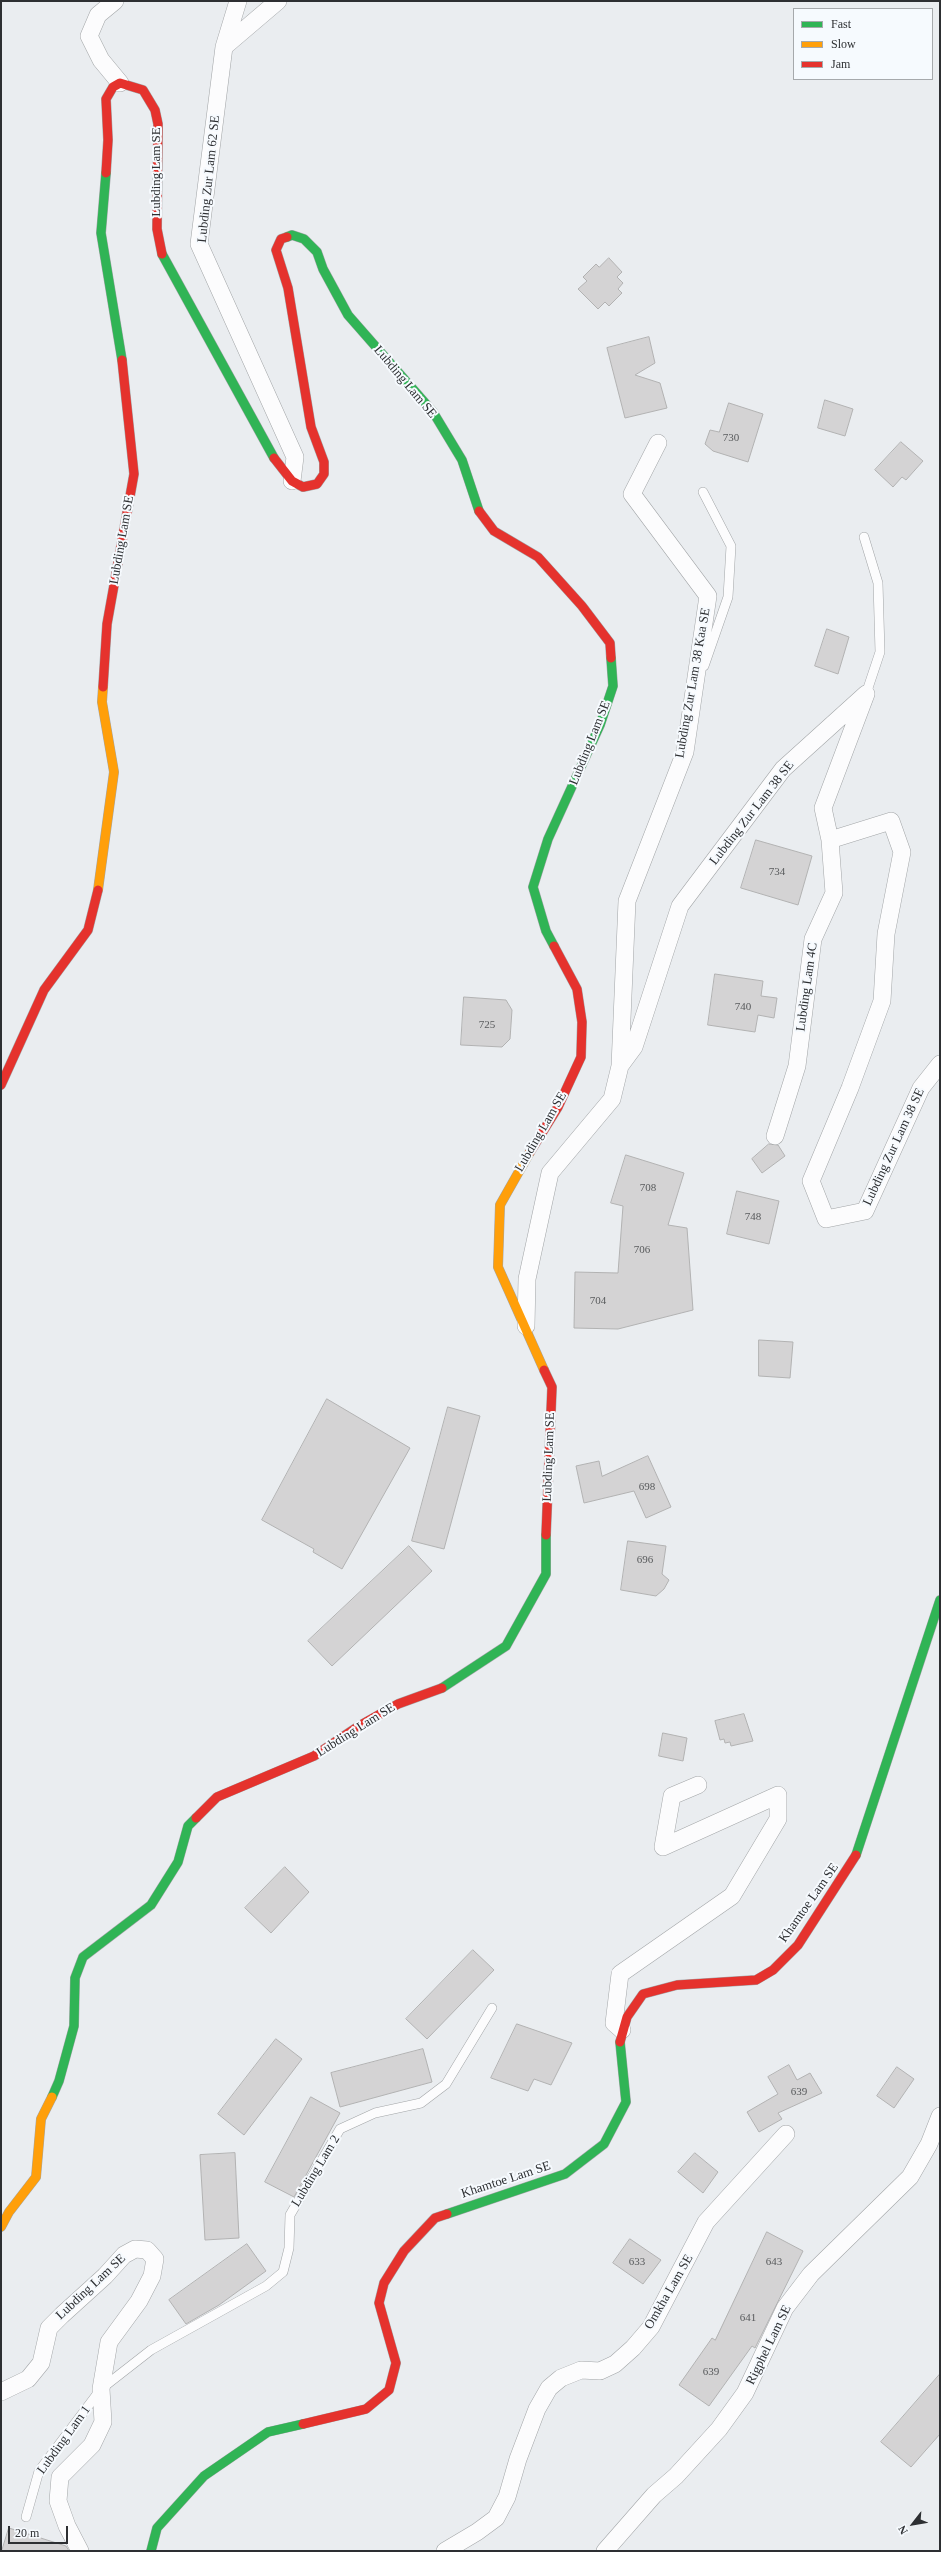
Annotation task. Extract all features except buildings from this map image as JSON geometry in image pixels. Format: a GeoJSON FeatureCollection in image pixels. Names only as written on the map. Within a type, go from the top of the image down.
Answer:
{"type":"FeatureCollection","features":[{"type":"Feature","properties":{"kind":"street"},"geometry":{"type":"LineString","coordinates":[[115,1],[98,15],[89,36],[101,60],[120,83]]}},
{"type":"Feature","properties":{"kind":"street","name":"Lubding Zur Lam 62 SE"},"geometry":{"type":"LineString","coordinates":[[238,1],[224,47],[199,244],[295,457],[292,481]]}},
{"type":"Feature","properties":{"kind":"street"},"geometry":{"type":"LineString","coordinates":[[224,47],[278,1]]}},
{"type":"Feature","properties":{"kind":"street","name":"Lubding Lam SE"},"geometry":{"type":"LineString","coordinates":[[1,1085],[44,990],[88,930],[104,861],[114,772],[102,702],[107,624],[134,474],[120,344],[101,233],[108,140],[106,99],[113,87],[120,83],[143,90],[155,110],[158,124],[156,229],[163,259],[280,468],[292,481],[303,487],[317,484],[324,474],[324,462],[311,427],[288,288],[276,250],[281,239],[292,235],[304,239],[317,252],[323,269],[348,316],[433,412],[462,460],[478,508],[494,531],[538,557],[582,606],[610,643],[613,686],[600,725],[548,839],[533,887],[546,931],[577,989],[582,1022],[581,1056],[558,1108],[516,1175],[500,1205],[498,1267],[526,1326],[552,1387],[546,1495],[546,1574],[528,1611],[506,1646],[436,1692],[398,1704],[359,1726],[314,1756],[217,1797],[188,1826],[178,1862],[151,1905],[83,1957],[75,1978],[74,2026],[59,2081],[41,2119],[36,2177],[10,2212],[1,2228]]}},
{"type":"Feature","properties":{"kind":"street","name":"Lubding Zur Lam 38 Kaa SE"},"geometry":{"type":"LineString","coordinates":[[620,1066],[627,901],[685,752],[708,596],[632,494],[658,443]]}},
{"type":"Feature","properties":{"kind":"street"},"geometry":{"type":"LineString","coordinates":[[830,840],[823,808],[866,694]]}},
{"type":"Feature","properties":{"kind":"street","name":"Lubding Zur Lam 38 SE"},"geometry":{"type":"LineString","coordinates":[[526,1326],[527,1279],[550,1173],[612,1099],[620,1066],[634,1046],[680,906],[783,770],[866,694]]}},
{"type":"Feature","properties":{"kind":"street","name":"Lubding Zur Lam 38 SE"},"geometry":{"type":"LineString","coordinates":[[830,840],[891,821],[902,852],[886,934],[882,1001],[850,1088],[811,1181],[826,1219],[865,1211],[921,1088],[940,1064]]}},
{"type":"Feature","properties":{"kind":"street","name":"Lubding Lam 4C"},"geometry":{"type":"LineString","coordinates":[[775,1136],[797,1066],[812,940],[834,893],[830,840]]}},
{"type":"Feature","properties":{"kind":"street","name":"Khamtoe Lam SE"},"geometry":{"type":"LineString","coordinates":[[151,2551],[157,2528],[204,2476],[268,2432],[366,2409],[389,2390],[396,2363],[379,2303],[384,2283],[404,2251],[435,2218],[565,2174],[604,2144],[626,2102],[619,2045],[627,2016],[642,1994],[677,1985],[756,1980],[773,1970],[798,1945],[854,1860],[940,1600]]}},
{"type":"Feature","properties":{"kind":"street"},"geometry":{"type":"LineString","coordinates":[[622,2030],[614,2023],[620,1974],[732,1896],[778,1819],[778,1795],[663,1847],[672,1796],[698,1785]]}},
{"type":"Feature","properties":{"kind":"street","name":"Rigphel Lam SE"},"geometry":{"type":"LineString","coordinates":[[605,2551],[654,2495],[676,2476],[719,2429],[745,2393],[785,2308],[811,2274],[910,2177],[929,2144],[940,2116]]}},
{"type":"Feature","properties":{"kind":"street","name":"Omkha Lam SE"},"geometry":{"type":"LineString","coordinates":[[445,2551],[477,2532],[496,2518],[508,2497],[518,2459],[537,2409],[549,2388],[562,2378],[581,2370],[600,2371],[615,2364],[633,2348],[651,2327],[706,2222],[786,2134]]}},
{"type":"Feature","properties":{"kind":"street","name":"Lubding Lam SE"},"geometry":{"type":"LineString","coordinates":[[1,2392],[28,2379],[40,2363],[48,2328],[62,2314],[104,2276],[124,2255],[135,2249],[147,2250],[155,2259],[152,2276],[139,2301],[109,2342],[101,2389],[102,2422],[92,2445],[60,2477],[58,2501],[66,2526],[80,2551]]}},
{"type":"Feature","properties":{"kind":"lane"},"geometry":{"type":"LineString","coordinates":[[692,700],[728,597],[731,546],[702,492]]}},
{"type":"Feature","properties":{"kind":"lane"},"geometry":{"type":"LineString","coordinates":[[864,537],[878,583],[880,652],[866,694]]}},
{"type":"Feature","properties":{"kind":"lane","name":"Lubding Lam 2"},"geometry":{"type":"LineString","coordinates":[[101,2389],[151,2350],[266,2286],[283,2272],[290,2248],[290,2215],[340,2129],[375,2113],[421,2103],[446,2084],[492,2008]]}},
{"type":"Feature","properties":{"kind":"lane","name":"Lubding Lam 1"},"geometry":{"type":"LineString","coordinates":[[26,2517],[38,2471],[101,2389]]}},
{"type":"Feature","properties":{"kind":"traffic: fast"},"geometry":{"type":"LineString","coordinates":[[106,173],[101,233],[122,360]]}},
{"type":"Feature","properties":{"kind":"traffic: fast"},"geometry":{"type":"LineString","coordinates":[[287,237],[292,235],[304,239],[317,252],[323,269],[348,315],[433,412],[462,460],[479,511]]}},
{"type":"Feature","properties":{"kind":"traffic: fast"},"geometry":{"type":"LineString","coordinates":[[162,254],[274,458]]}},
{"type":"Feature","properties":{"kind":"traffic: fast"},"geometry":{"type":"LineString","coordinates":[[554,946],[546,931],[533,887],[548,839],[600,725],[613,686],[611,658]]}},
{"type":"Feature","properties":{"kind":"traffic: fast"},"geometry":{"type":"LineString","coordinates":[[442,1688],[506,1646],[546,1574],[546,1535]]}},
{"type":"Feature","properties":{"kind":"traffic: fast"},"geometry":{"type":"LineString","coordinates":[[856,1855],[940,1600]]}},
{"type":"Feature","properties":{"kind":"traffic: fast"},"geometry":{"type":"LineString","coordinates":[[52,2097],[59,2081],[74,2026],[75,1978],[83,1957],[151,1905],[178,1862],[188,1826],[196,1818]]}},
{"type":"Feature","properties":{"kind":"traffic: fast"},"geometry":{"type":"LineString","coordinates":[[447,2214],[565,2174],[604,2144],[626,2102],[620,2042]]}},
{"type":"Feature","properties":{"kind":"traffic: fast"},"geometry":{"type":"LineString","coordinates":[[151,2551],[157,2528],[204,2476],[268,2432],[303,2424]]}},
{"type":"Feature","properties":{"kind":"traffic: slow"},"geometry":{"type":"LineString","coordinates":[[98,890],[114,772],[102,702],[103,687]]}},
{"type":"Feature","properties":{"kind":"traffic: slow"},"geometry":{"type":"LineString","coordinates":[[530,1152],[500,1205],[498,1267],[544,1370]]}},
{"type":"Feature","properties":{"kind":"traffic: slow"},"geometry":{"type":"LineString","coordinates":[[1,2227],[9,2212],[36,2177],[41,2119],[52,2097]]}},
{"type":"Feature","properties":{"kind":"traffic: jam"},"geometry":{"type":"LineString","coordinates":[[106,173],[108,140],[106,99],[113,87],[120,83],[143,90],[155,110],[158,124],[157,229],[162,254]]}},
{"type":"Feature","properties":{"kind":"traffic: jam"},"geometry":{"type":"LineString","coordinates":[[274,458],[292,481],[303,487],[317,484],[324,474],[324,462],[311,427],[288,288],[276,250],[281,239],[287,237]]}},
{"type":"Feature","properties":{"kind":"traffic: jam"},"geometry":{"type":"LineString","coordinates":[[103,687],[107,624],[134,474],[122,360]]}},
{"type":"Feature","properties":{"kind":"traffic: jam"},"geometry":{"type":"LineString","coordinates":[[479,511],[494,531],[538,557],[582,606],[610,643],[611,658]]}},
{"type":"Feature","properties":{"kind":"traffic: jam"},"geometry":{"type":"LineString","coordinates":[[1,1085],[44,990],[88,930],[98,890]]}},
{"type":"Feature","properties":{"kind":"traffic: jam"},"geometry":{"type":"LineString","coordinates":[[530,1152],[558,1107],[581,1057],[582,1022],[577,989],[554,946]]}},
{"type":"Feature","properties":{"kind":"traffic: jam"},"geometry":{"type":"LineString","coordinates":[[544,1370],[552,1387],[546,1535]]}},
{"type":"Feature","properties":{"kind":"traffic: jam"},"geometry":{"type":"LineString","coordinates":[[196,1818],[217,1797],[314,1756],[359,1726],[398,1704],[442,1688]]}},
{"type":"Feature","properties":{"kind":"traffic: jam"},"geometry":{"type":"LineString","coordinates":[[620,2042],[627,2017],[643,1994],[677,1985],[756,1980],[773,1970],[798,1945],[856,1855]]}},
{"type":"Feature","properties":{"kind":"traffic: jam"},"geometry":{"type":"LineString","coordinates":[[303,2424],[366,2409],[389,2390],[396,2363],[379,2303],[384,2283],[404,2251],[435,2218],[447,2214]]}}]}
